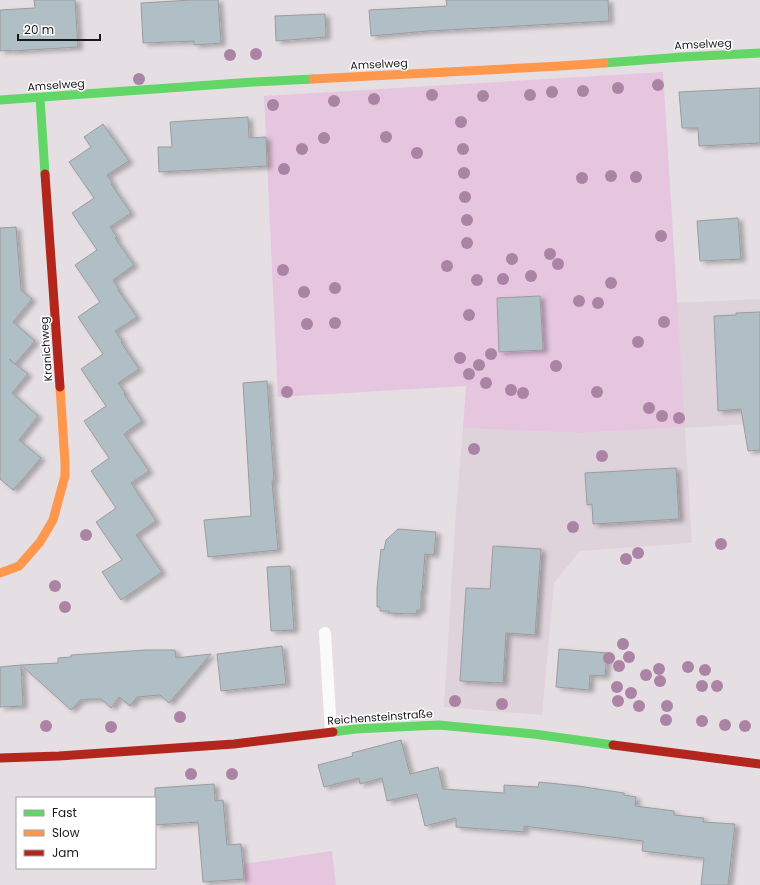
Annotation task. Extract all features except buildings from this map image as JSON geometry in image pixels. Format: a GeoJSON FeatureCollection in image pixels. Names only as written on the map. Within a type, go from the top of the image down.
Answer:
{"type":"FeatureCollection","features":[{"type":"Feature","properties":{"kind":"street","name":"Amselweg"},"geometry":{"type":"LineString","coordinates":[[0,100],[192,88],[253,82],[560,66],[674,57],[760,53]]}},
{"type":"Feature","properties":{"kind":"street","name":"Kranichweg"},"geometry":{"type":"LineString","coordinates":[[0,573],[19,566],[40,542],[53,520],[65,476],[66,462],[40,98]]}},
{"type":"Feature","properties":{"kind":"street","name":"Reichensteinstraße"},"geometry":{"type":"LineString","coordinates":[[0,758],[59,756],[234,744],[355,729],[439,726],[534,734],[760,764]]}},
{"type":"Feature","properties":{"kind":"lane"},"geometry":{"type":"LineString","coordinates":[[325,633],[331,732]]}},
{"type":"Feature","properties":{"kind":"shaded area"},"geometry":{"type":"Polygon","coordinates":[[[663,72],[685,427],[579,433],[463,428],[466,386],[278,397],[264,96],[663,72]]]}},
{"type":"Feature","properties":{"kind":"shaded area"},"geometry":{"type":"Polygon","coordinates":[[[760,299],[760,423],[685,428],[692,543],[580,551],[554,583],[542,715],[444,707],[456,511],[463,428],[579,433],[685,427],[677,303],[760,299]]]}},
{"type":"Feature","properties":{"kind":"shaded area"},"geometry":{"type":"Polygon","coordinates":[[[332,851],[336,885],[245,885],[243,864],[332,851]]]}},
{"type":"Feature","properties":{"kind":"traffic: fast"},"geometry":{"type":"LineString","coordinates":[[604,63],[760,53]]}},
{"type":"Feature","properties":{"kind":"traffic: fast"},"geometry":{"type":"LineString","coordinates":[[0,100],[313,79]]}},
{"type":"Feature","properties":{"kind":"traffic: fast"},"geometry":{"type":"LineString","coordinates":[[40,98],[45,174]]}},
{"type":"Feature","properties":{"kind":"traffic: fast"},"geometry":{"type":"LineString","coordinates":[[333,732],[355,729],[439,725],[534,734],[613,745]]}},
{"type":"Feature","properties":{"kind":"traffic: slow"},"geometry":{"type":"LineString","coordinates":[[313,79],[604,63]]}},
{"type":"Feature","properties":{"kind":"traffic: slow"},"geometry":{"type":"LineString","coordinates":[[0,573],[19,566],[40,542],[53,520],[65,476],[60,387]]}},
{"type":"Feature","properties":{"kind":"traffic: jam"},"geometry":{"type":"LineString","coordinates":[[45,174],[60,387]]}},
{"type":"Feature","properties":{"kind":"traffic: jam"},"geometry":{"type":"LineString","coordinates":[[0,758],[59,756],[234,744],[333,732]]}},
{"type":"Feature","properties":{"kind":"traffic: jam"},"geometry":{"type":"LineString","coordinates":[[613,745],[760,764]]}}]}
